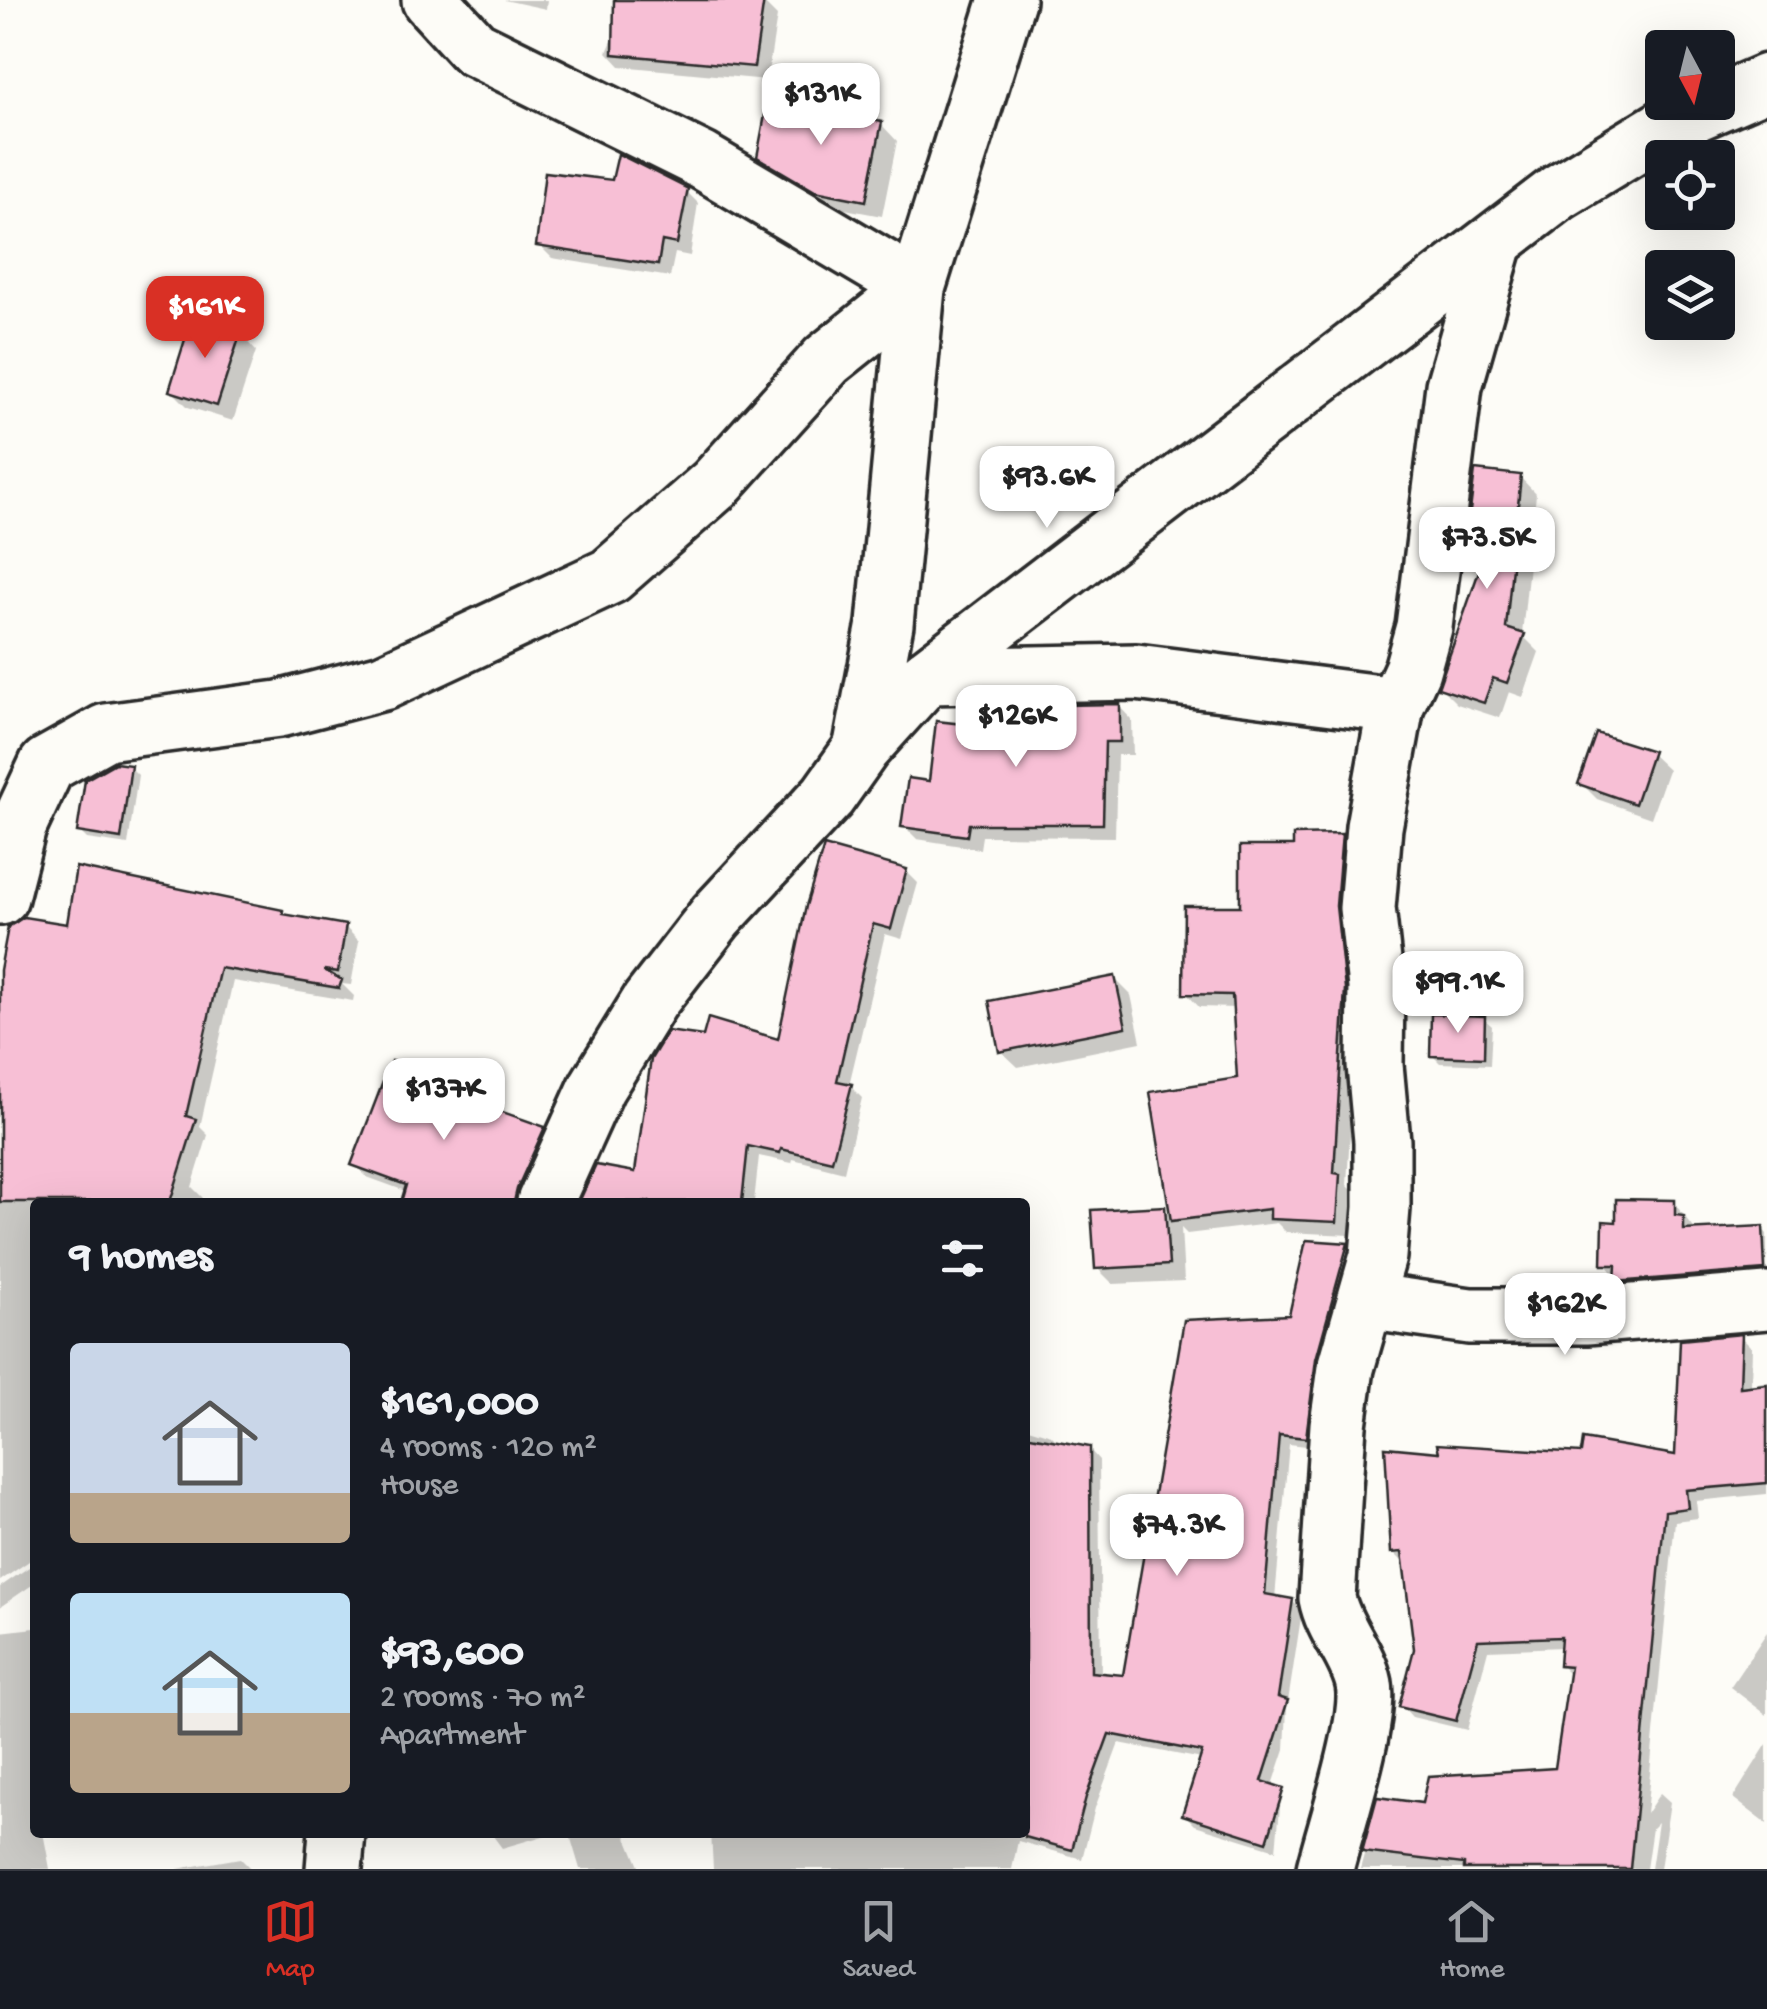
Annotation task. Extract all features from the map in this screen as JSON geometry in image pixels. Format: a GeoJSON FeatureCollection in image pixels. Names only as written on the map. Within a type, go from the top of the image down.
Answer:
{"type":"FeatureCollection","features":[{"type":"Feature","properties":{"kind":"street"},"geometry":{"type":"LineString","coordinates":[[430,0],[474,48],[701,160],[917,288]]}},
{"type":"Feature","properties":{"kind":"street"},"geometry":{"type":"LineString","coordinates":[[862,748],[884,624],[917,288],[1008,0]]}},
{"type":"Feature","properties":{"kind":"street"},"geometry":{"type":"LineString","coordinates":[[547,1198],[598,1087],[650,1001],[716,916],[828,796],[862,748],[927,676],[1560,192],[1672,123],[1767,82]]}},
{"type":"Feature","properties":{"kind":"street"},"geometry":{"type":"LineString","coordinates":[[1325,1869],[1366,1710],[1364,1682],[1330,1616],[1327,1598],[1338,1425],[1346,1368],[1378,1256],[1382,1208],[1376,988],[1367,908],[1374,826],[1396,705],[1412,670],[1424,626],[1454,386],[1495,244]]}},
{"type":"Feature","properties":{"kind":"street"},"geometry":{"type":"LineString","coordinates":[[0,896],[18,827],[46,765],[106,732],[279,708],[383,682],[610,576],[715,484],[827,360],[917,288]]}},
{"type":"Feature","properties":{"kind":"street"},"geometry":{"type":"LineString","coordinates":[[927,676],[1136,672],[1396,705]]}},
{"type":"Feature","properties":{"kind":"street"},"geometry":{"type":"LineString","coordinates":[[1366,1301],[1470,1316],[1586,1316],[1767,1301]]}},
{"type":"Feature","properties":{"kind":"street"},"geometry":{"type":"LineString","coordinates":[[334,1869],[337,1838]]}},
{"type":"Feature","properties":{"kind":"building"},"geometry":{"type":"Polygon","coordinates":[[[614,0],[764,0],[754,67],[613,54],[614,0]]]}},
{"type":"Feature","properties":{"kind":"building"},"geometry":{"type":"Polygon","coordinates":[[[768,99],[882,122],[866,201],[815,191],[757,157],[768,99]]]}},
{"type":"Feature","properties":{"kind":"building"},"geometry":{"type":"Polygon","coordinates":[[[618,154],[688,189],[677,244],[662,241],[658,265],[536,246],[545,172],[612,180],[618,154]]]}},
{"type":"Feature","properties":{"kind":"building"},"geometry":{"type":"Polygon","coordinates":[[[192,317],[241,332],[217,406],[169,391],[192,317]]]}},
{"type":"Feature","properties":{"kind":"building"},"geometry":{"type":"Polygon","coordinates":[[[1475,470],[1521,475],[1506,628],[1525,634],[1507,683],[1493,678],[1484,703],[1438,688],[1485,554],[1465,552],[1475,470]]]}},
{"type":"Feature","properties":{"kind":"building"},"geometry":{"type":"Polygon","coordinates":[[[1120,704],[1120,742],[1105,742],[1103,824],[969,824],[967,836],[901,827],[908,778],[929,781],[936,721],[999,728],[999,706],[1120,704]]]}},
{"type":"Feature","properties":{"kind":"building"},"geometry":{"type":"Polygon","coordinates":[[[1596,733],[1653,751],[1635,804],[1578,784],[1596,733]]]}},
{"type":"Feature","properties":{"kind":"building"},"geometry":{"type":"Polygon","coordinates":[[[115,763],[131,765],[121,839],[77,832],[85,780],[115,763]]]}},
{"type":"Feature","properties":{"kind":"building"},"geometry":{"type":"Polygon","coordinates":[[[1342,834],[1336,906],[1345,989],[1334,1173],[1340,1174],[1337,1222],[1270,1219],[1270,1209],[1171,1221],[1150,1092],[1237,1078],[1232,995],[1183,994],[1184,906],[1240,906],[1240,846],[1293,846],[1293,835],[1342,834]]]}},
{"type":"Feature","properties":{"kind":"building"},"geometry":{"type":"Polygon","coordinates":[[[824,846],[907,869],[891,929],[873,924],[837,1081],[852,1084],[832,1161],[748,1146],[742,1198],[581,1198],[596,1165],[635,1172],[651,1059],[668,1031],[703,1036],[708,1018],[778,1039],[806,906],[824,846]]]}},
{"type":"Feature","properties":{"kind":"building"},"geometry":{"type":"Polygon","coordinates":[[[76,867],[346,925],[338,972],[324,970],[342,980],[339,988],[220,968],[186,1116],[196,1119],[171,1198],[30,1198],[30,1202],[0,1202],[0,970],[8,927],[24,917],[67,924],[76,867]]]}},
{"type":"Feature","properties":{"kind":"building"},"geometry":{"type":"Polygon","coordinates":[[[1115,976],[1126,1027],[999,1052],[989,1001],[1115,976]]]}},
{"type":"Feature","properties":{"kind":"building"},"geometry":{"type":"Polygon","coordinates":[[[1431,1014],[1485,1016],[1484,1058],[1430,1056],[1431,1014]]]}},
{"type":"Feature","properties":{"kind":"building"},"geometry":{"type":"Polygon","coordinates":[[[391,1061],[433,1075],[429,1086],[545,1127],[515,1198],[402,1198],[406,1185],[351,1165],[391,1061]]]}},
{"type":"Feature","properties":{"kind":"building"},"geometry":{"type":"Polygon","coordinates":[[[1616,1199],[1675,1200],[1675,1215],[1684,1216],[1684,1230],[1763,1226],[1765,1270],[1615,1282],[1616,1265],[1602,1265],[1603,1221],[1616,1222],[1616,1199]]]}},
{"type":"Feature","properties":{"kind":"building"},"geometry":{"type":"Polygon","coordinates":[[[1165,1206],[1169,1265],[1095,1269],[1091,1210],[1165,1206]]]}},
{"type":"Feature","properties":{"kind":"building"},"geometry":{"type":"Polygon","coordinates":[[[1306,1240],[1348,1243],[1316,1359],[1306,1438],[1279,1435],[1265,1594],[1293,1599],[1278,1697],[1288,1700],[1262,1781],[1284,1788],[1267,1842],[1182,1815],[1202,1752],[1109,1734],[1072,1850],[1029,1838],[1030,1436],[1090,1447],[1091,1672],[1123,1675],[1184,1320],[1289,1315],[1306,1240]]]}},
{"type":"Feature","properties":{"kind":"building"},"geometry":{"type":"Polygon","coordinates":[[[1742,1334],[1740,1387],[1767,1384],[1767,1483],[1686,1490],[1688,1508],[1665,1511],[1630,1869],[1464,1869],[1464,1864],[1362,1852],[1377,1797],[1422,1803],[1428,1776],[1555,1768],[1570,1667],[1559,1666],[1561,1637],[1478,1640],[1456,1721],[1399,1707],[1414,1649],[1402,1552],[1391,1553],[1385,1447],[1439,1452],[1437,1444],[1581,1453],[1583,1439],[1675,1455],[1680,1340],[1742,1334]]]}}]}
